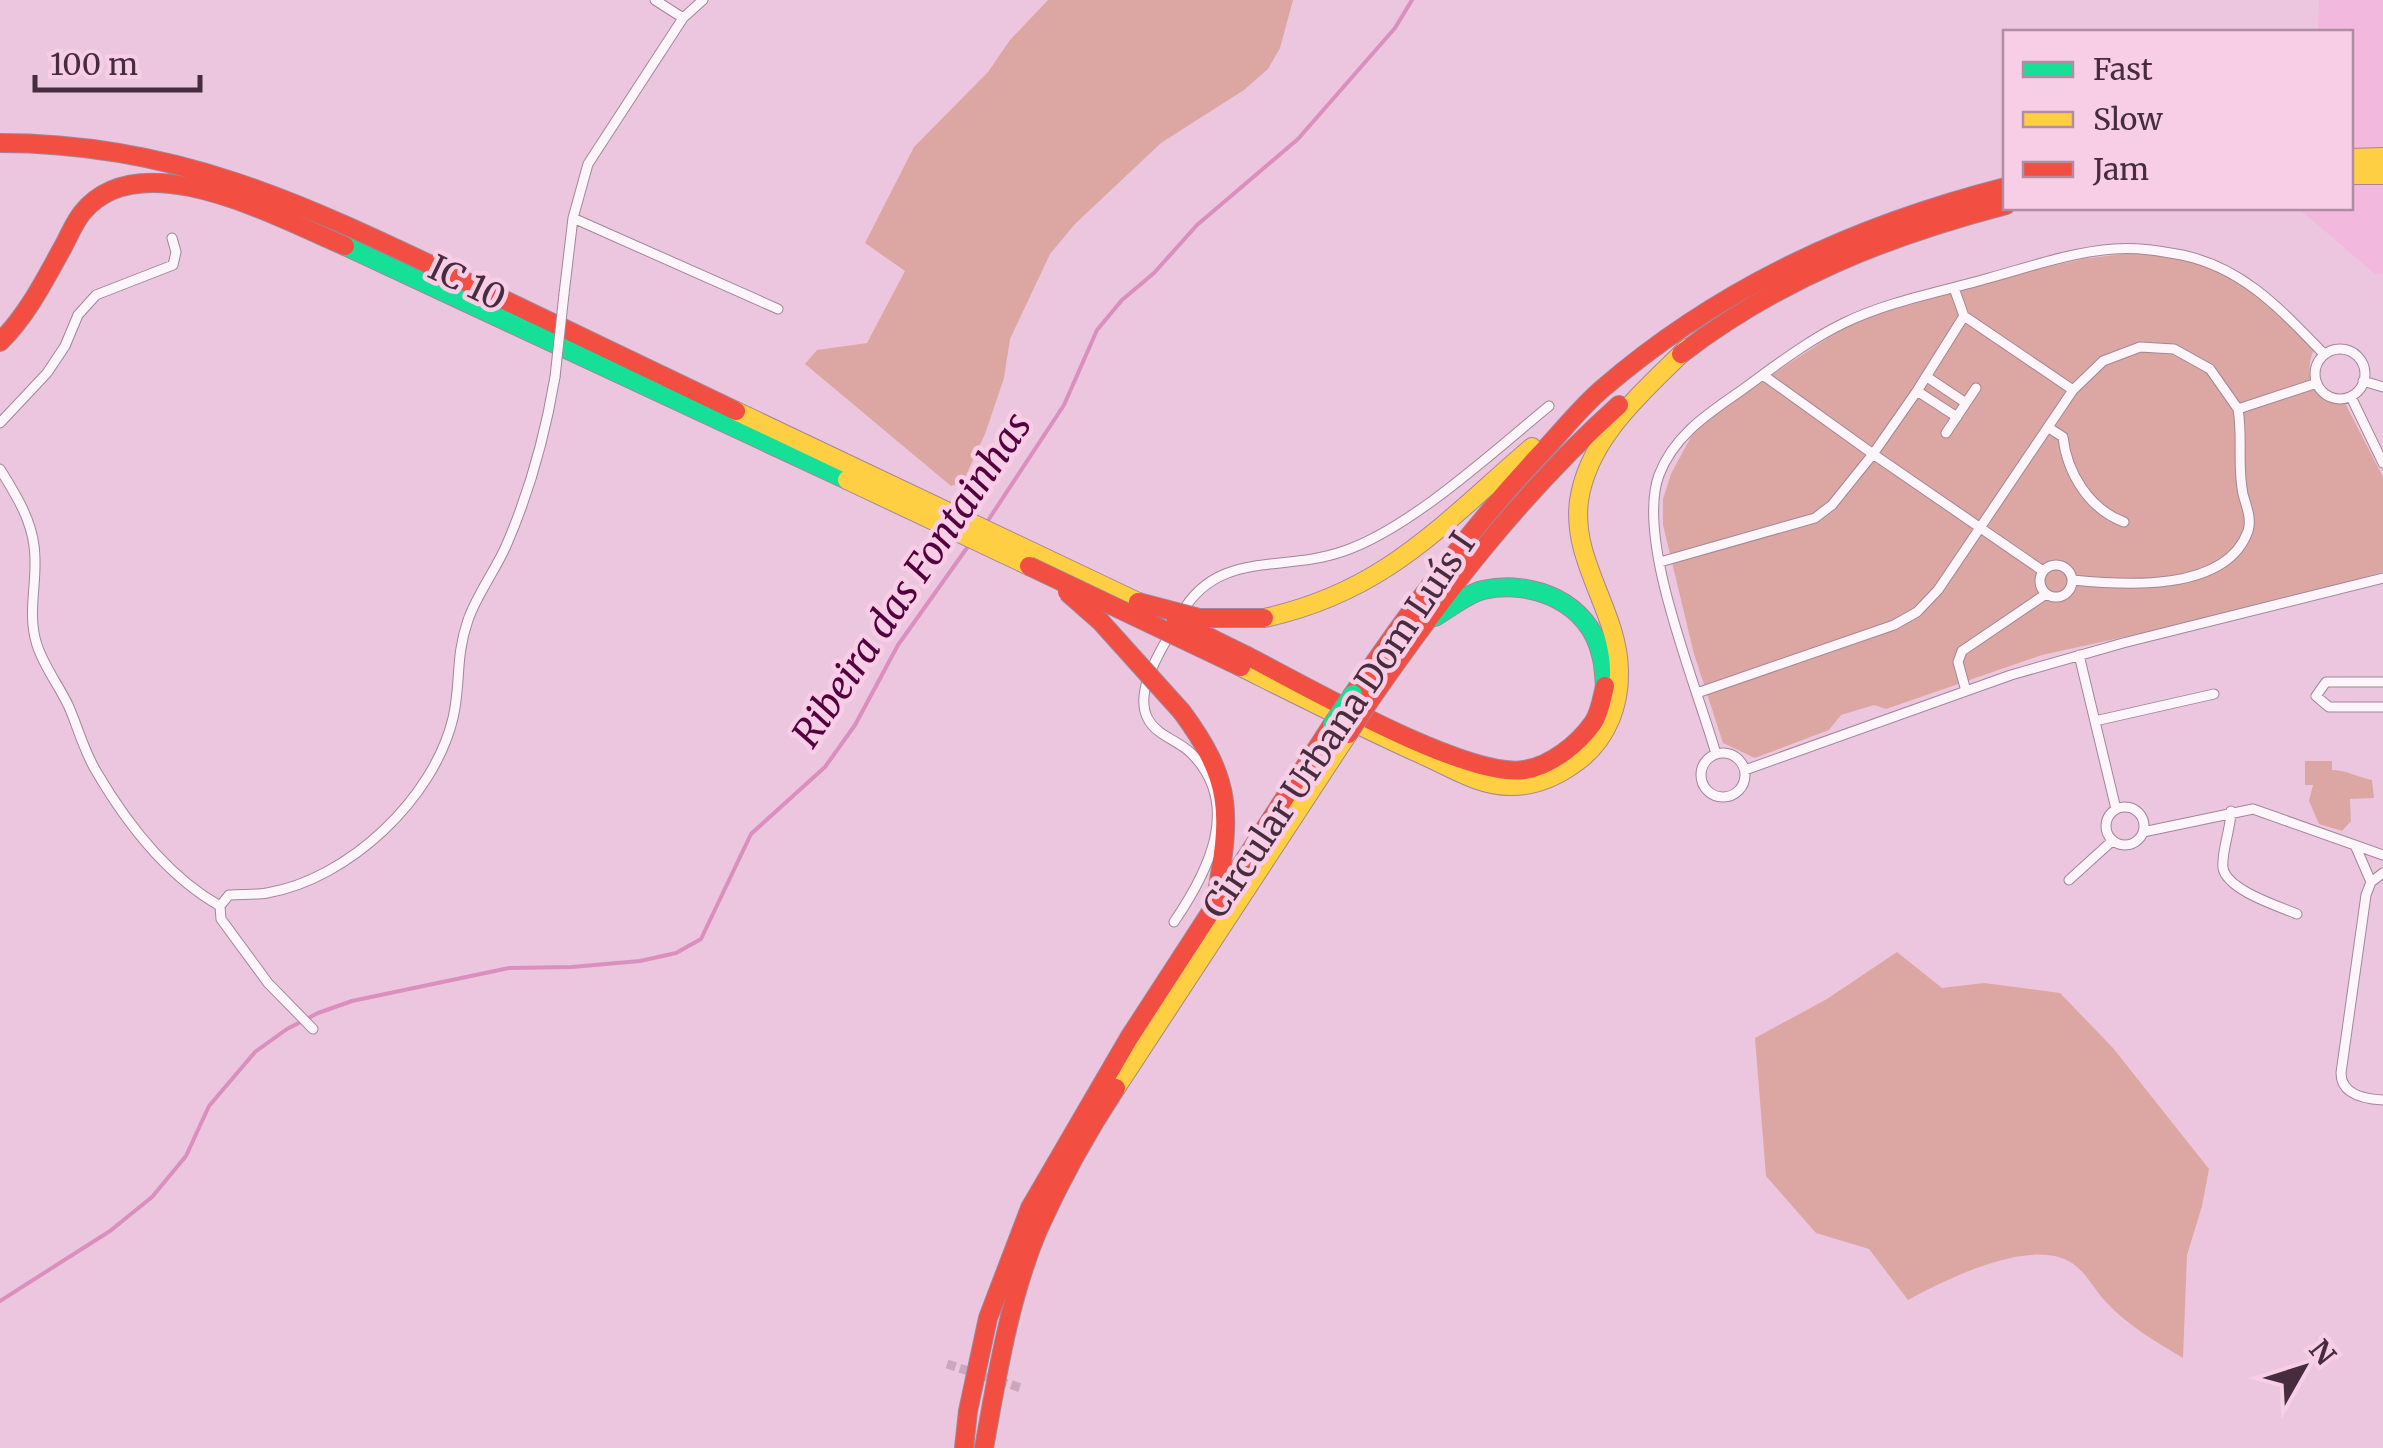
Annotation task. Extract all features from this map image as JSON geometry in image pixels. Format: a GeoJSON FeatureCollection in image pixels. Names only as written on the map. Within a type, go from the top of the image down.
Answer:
{"type":"FeatureCollection","features":[{"type":"Feature","properties":{"kind":"highway","name":"IC 10"},"geometry":{"type":"LineString","coordinates":[[0,143],[49,143],[139,154],[265,190],[1138,602],[1399,745],[1474,778],[1504,786],[1534,784],[1567,770],[1593,748],[1613,718],[1620,690],[1618,655],[1579,540],[1579,500],[1590,462],[1603,438],[1687,348]]}},
{"type":"Feature","properties":{"kind":"highway"},"geometry":{"type":"LineString","coordinates":[[2353,158],[2383,158]]}},
{"type":"Feature","properties":{"kind":"highway"},"geometry":{"type":"LineString","coordinates":[[2353,175],[2383,175]]}},
{"type":"Feature","properties":{"kind":"highway","name":"IC 10"},"geometry":{"type":"LineString","coordinates":[[0,342],[22,319],[82,213],[101,196],[122,187],[164,182],[216,192],[306,227],[1029,566],[1480,766],[1516,772],[1546,764],[1573,746],[1592,724],[1602,700],[1604,662],[1594,636],[1567,604],[1532,586],[1501,584],[1468,594],[1432,620],[1407,646]]}},
{"type":"Feature","properties":{"kind":"highway","name":"Circular Urbana Dom Luís I"},"geometry":{"type":"LineString","coordinates":[[984,1448],[1004,1344],[1037,1233],[1072,1163],[1340,729],[1463,539],[1602,389],[1696,318],[1804,255],[1892,219],[2003,187]]}},
{"type":"Feature","properties":{"kind":"highway","name":"Circular Urbana Dom Luís I"},"geometry":{"type":"LineString","coordinates":[[1360,698],[1407,646],[1479,547],[1534,484],[1687,348],[1776,291],[1819,270],[1941,222],[2003,207]]}},
{"type":"Feature","properties":{"kind":"highway","name":"IC 10"},"geometry":{"type":"LineString","coordinates":[[1138,602],[1199,618],[1264,618],[1312,608],[1371,582],[1407,556],[1602,389]]}},
{"type":"Feature","properties":{"kind":"highway","name":"IC 10"},"geometry":{"type":"LineString","coordinates":[[1029,566],[1090,611],[1182,712],[1210,750],[1228,804],[1227,841],[1214,906]]}},
{"type":"Feature","properties":{"kind":"highway","name":"Circular Urbana Dom Luís I"},"geometry":{"type":"LineString","coordinates":[[964,1448],[988,1318],[1030,1208],[1088,1104],[1214,906],[1340,729]]}},
{"type":"Feature","properties":{"kind":"street"},"geometry":{"type":"LineString","coordinates":[[655,0],[683,18]]}},
{"type":"Feature","properties":{"kind":"street"},"geometry":{"type":"LineString","coordinates":[[313,1029],[268,983],[221,919],[220,906],[229,895],[268,893],[314,878],[367,844],[408,807],[436,764],[454,717],[457,655],[468,621],[530,488],[547,425],[573,218],[588,164],[683,18],[704,0]]}},
{"type":"Feature","properties":{"kind":"street"},"geometry":{"type":"LineString","coordinates":[[573,218],[778,309]]}},
{"type":"Feature","properties":{"kind":"street"},"geometry":{"type":"LineString","coordinates":[[0,423],[47,373],[65,346],[78,315],[96,295],[173,265],[176,252],[172,238]]}},
{"type":"Feature","properties":{"kind":"street"},"geometry":{"type":"LineString","coordinates":[[1716,754],[1678,638],[1652,508],[1664,466],[1691,427],[1808,343],[1848,321],[1954,288],[2100,251],[2132,248],[2186,256],[2223,270],[2286,312],[2323,354]]}},
{"type":"Feature","properties":{"kind":"street"},"geometry":{"type":"LineString","coordinates":[[1954,288],[1964,316],[2073,390]]}},
{"type":"Feature","properties":{"kind":"street"},"geometry":{"type":"LineString","coordinates":[[1660,562],[1815,518],[1832,506],[1917,391],[1964,316]]}},
{"type":"Feature","properties":{"kind":"street"},"geometry":{"type":"LineString","coordinates":[[1696,693],[1860,638],[1912,616],[1932,599],[2073,390],[2102,362],[2140,347],[2186,354],[2210,369],[2238,409],[2241,480],[2249,529],[2233,553],[2202,571],[2159,583],[2124,586],[2073,580]]}},
{"type":"Feature","properties":{"kind":"street"},"geometry":{"type":"LineString","coordinates":[[2342,349],[2361,362],[2363,381],[2351,397],[2332,397],[2318,384],[2315,366],[2323,354],[2342,349]]}},
{"type":"Feature","properties":{"kind":"street"},"geometry":{"type":"LineString","coordinates":[[1763,375],[2043,571]]}},
{"type":"Feature","properties":{"kind":"street"},"geometry":{"type":"LineString","coordinates":[[1926,377],[1966,403]]}},
{"type":"Feature","properties":{"kind":"street"},"geometry":{"type":"LineString","coordinates":[[2363,381],[2383,387]]}},
{"type":"Feature","properties":{"kind":"street"},"geometry":{"type":"LineString","coordinates":[[2238,409],[2318,384]]}},
{"type":"Feature","properties":{"kind":"street"},"geometry":{"type":"LineString","coordinates":[[1946,434],[1976,388]]}},
{"type":"Feature","properties":{"kind":"street"},"geometry":{"type":"LineString","coordinates":[[1917,391],[1956,417]]}},
{"type":"Feature","properties":{"kind":"street"},"geometry":{"type":"LineString","coordinates":[[2351,397],[2383,463]]}},
{"type":"Feature","properties":{"kind":"street"},"geometry":{"type":"LineString","coordinates":[[1174,922],[1196,891],[1214,851],[1219,811],[1210,778],[1190,752],[1161,734],[1148,719],[1142,694],[1162,646],[1192,594],[1215,576],[1260,565],[1294,564],[1345,551],[1452,485],[1549,406]]}},
{"type":"Feature","properties":{"kind":"street"},"geometry":{"type":"LineString","coordinates":[[2049,428],[2064,437],[2070,467],[2087,495],[2109,516],[2124,522]]}},
{"type":"Feature","properties":{"kind":"street"},"geometry":{"type":"LineString","coordinates":[[0,469],[29,524],[35,548],[32,618],[38,648],[69,706],[95,770],[172,873],[220,906]]}},
{"type":"Feature","properties":{"kind":"street"},"geometry":{"type":"LineString","coordinates":[[2057,565],[2070,572],[2070,590],[2064,595],[2046,594],[2040,583],[2043,571],[2057,565]]}},
{"type":"Feature","properties":{"kind":"street"},"geometry":{"type":"LineString","coordinates":[[1745,770],[2079,655],[2383,578]]}},
{"type":"Feature","properties":{"kind":"street"},"geometry":{"type":"LineString","coordinates":[[1966,691],[1958,662],[1965,648],[2046,594]]}},
{"type":"Feature","properties":{"kind":"street"},"geometry":{"type":"LineString","coordinates":[[2079,655],[2116,809],[2106,824],[2112,841]]}},
{"type":"Feature","properties":{"kind":"street"},"geometry":{"type":"LineString","coordinates":[[2383,682],[2326,682],[2316,696],[2328,707],[2383,707]]}},
{"type":"Feature","properties":{"kind":"street"},"geometry":{"type":"LineString","coordinates":[[2096,721],[2214,694]]}},
{"type":"Feature","properties":{"kind":"street"},"geometry":{"type":"LineString","coordinates":[[1730,753],[1745,770],[1738,792],[1729,796],[1713,794],[1701,777],[1706,761],[1716,754],[1730,753]]}},
{"type":"Feature","properties":{"kind":"street"},"geometry":{"type":"LineString","coordinates":[[2116,809],[2135,809],[2143,819],[2144,832]]}},
{"type":"Feature","properties":{"kind":"street"},"geometry":{"type":"LineString","coordinates":[[2112,841],[2130,845],[2144,832],[2231,811],[2257,810],[2383,854]]}},
{"type":"Feature","properties":{"kind":"street"},"geometry":{"type":"LineString","coordinates":[[2231,811],[2224,862],[2227,876],[2242,889],[2297,914]]}},
{"type":"Feature","properties":{"kind":"street"},"geometry":{"type":"LineString","coordinates":[[2069,880],[2112,841]]}},
{"type":"Feature","properties":{"kind":"street"},"geometry":{"type":"LineString","coordinates":[[2355,845],[2371,882]]}},
{"type":"Feature","properties":{"kind":"street"},"geometry":{"type":"LineString","coordinates":[[2383,873],[2371,882],[2366,895],[2341,1082],[2356,1094],[2383,1100]]}},
{"type":"Feature","properties":{"kind":"shaded area"},"geometry":{"type":"Polygon","coordinates":[[[1048,0],[1293,0],[1280,48],[1268,69],[1244,90],[1161,143],[1075,224],[1050,254],[1010,339],[1004,378],[985,434],[963,482],[951,486],[805,364],[817,350],[867,343],[905,271],[865,243],[914,147],[988,72],[1010,40],[1048,0]]]}},
{"type":"Feature","properties":{"kind":"shaded area"},"geometry":{"type":"Polygon","coordinates":[[[2319,0],[2383,0],[2383,148],[2353,149],[2353,30],[2318,30],[2319,0]]]}},
{"type":"Feature","properties":{"kind":"shaded area"},"geometry":{"type":"Polygon","coordinates":[[[2353,185],[2383,185],[2383,274],[2375,274],[2300,210],[2353,210],[2353,185]]]}},
{"type":"Feature","properties":{"kind":"shaded area"},"geometry":{"type":"Polygon","coordinates":[[[2138,252],[2193,262],[2237,282],[2275,310],[2315,348],[2310,367],[2314,386],[2326,399],[2345,403],[2383,477],[2383,572],[2261,607],[2042,655],[1886,709],[1874,705],[1841,715],[1829,730],[1755,758],[1723,743],[1694,654],[1663,525],[1663,499],[1671,474],[1693,433],[1731,401],[1845,327],[2025,272],[2138,252]]]}},
{"type":"Feature","properties":{"kind":"shaded area"},"geometry":{"type":"Polygon","coordinates":[[[2305,761],[2332,761],[2332,770],[2372,780],[2374,798],[2350,799],[2351,821],[2342,831],[2319,824],[2309,801],[2313,785],[2305,785],[2305,761]]]}},
{"type":"Feature","properties":{"kind":"shaded area"},"geometry":{"type":"Polygon","coordinates":[[[1897,952],[1942,988],[1984,983],[2060,993],[2113,1048],[2209,1169],[2187,1255],[2183,1358],[2124,1319],[2077,1267],[2060,1258],[2039,1255],[1992,1263],[1908,1300],[1869,1249],[1816,1233],[1766,1176],[1755,1038],[1827,999],[1897,952]]]}},
{"type":"Feature","properties":{"kind":"waterway","name":"Ribeira das Fontainhas"},"geometry":{"type":"LineString","coordinates":[[987,522],[1064,405],[1097,330],[1197,225],[1298,139],[1395,28],[1412,0]]}},
{"type":"Feature","properties":{"kind":"waterway","name":"Ribeira das Fontainhas"},"geometry":{"type":"LineString","coordinates":[[0,1301],[110,1231],[152,1197],[186,1156],[209,1106],[255,1052],[287,1029],[352,1001],[509,968],[640,961],[676,953],[701,939],[751,834],[825,767],[855,725],[898,645],[969,545]]}},
{"type":"Feature","properties":{"kind":"tunnel"},"geometry":{"type":"LineString","coordinates":[[947,1364],[1024,1389]]}},
{"type":"Feature","properties":{"kind":"traffic: fast"},"geometry":{"type":"LineString","coordinates":[[345,246],[847,480]]}},
{"type":"Feature","properties":{"kind":"traffic: fast"},"geometry":{"type":"LineString","coordinates":[[1435,617],[1465,598],[1502,587],[1556,598],[1584,621],[1594,637],[1605,686]]}},
{"type":"Feature","properties":{"kind":"traffic: fast"},"geometry":{"type":"LineString","coordinates":[[1332,725],[1353,694]]}},
{"type":"Feature","properties":{"kind":"traffic: slow"},"geometry":{"type":"LineString","coordinates":[[2353,158],[2383,157]]}},
{"type":"Feature","properties":{"kind":"traffic: slow"},"geometry":{"type":"LineString","coordinates":[[2353,175],[2383,175]]}},
{"type":"Feature","properties":{"kind":"traffic: slow"},"geometry":{"type":"LineString","coordinates":[[1241,667],[1479,780],[1501,786],[1531,784],[1574,764],[1605,729],[1615,707],[1619,683],[1617,648],[1578,523],[1584,478],[1620,417],[1687,348]]}},
{"type":"Feature","properties":{"kind":"traffic: slow"},"geometry":{"type":"LineString","coordinates":[[736,411],[1138,602]]}},
{"type":"Feature","properties":{"kind":"traffic: slow"},"geometry":{"type":"LineString","coordinates":[[1264,618],[1307,606],[1378,573],[1440,528],[1532,447]]}},
{"type":"Feature","properties":{"kind":"traffic: slow"},"geometry":{"type":"LineString","coordinates":[[847,480],[1029,566]]}},
{"type":"Feature","properties":{"kind":"traffic: slow"},"geometry":{"type":"LineString","coordinates":[[1116,1088],[1348,734]]}},
{"type":"Feature","properties":{"kind":"traffic: jam"},"geometry":{"type":"LineString","coordinates":[[0,143],[127,154],[242,184],[354,229],[736,411]]}},
{"type":"Feature","properties":{"kind":"traffic: jam"},"geometry":{"type":"LineString","coordinates":[[0,342],[35,297],[82,213],[107,192],[138,184],[174,184],[211,192],[249,204],[345,246]]}},
{"type":"Feature","properties":{"kind":"traffic: jam"},"geometry":{"type":"LineString","coordinates":[[1353,694],[1420,599],[1493,507],[1587,403],[1647,353],[1742,290],[1792,264],[1897,220],[2003,188]]}},
{"type":"Feature","properties":{"kind":"traffic: jam"},"geometry":{"type":"LineString","coordinates":[[1681,354],[1756,303],[1836,263],[1919,231],[2003,206]]}},
{"type":"Feature","properties":{"kind":"traffic: jam"},"geometry":{"type":"LineString","coordinates":[[1368,703],[1425,623],[1516,509],[1619,405]]}},
{"type":"Feature","properties":{"kind":"traffic: jam"},"geometry":{"type":"LineString","coordinates":[[1029,566],[1241,667]]}},
{"type":"Feature","properties":{"kind":"traffic: jam"},"geometry":{"type":"LineString","coordinates":[[1067,592],[1101,622],[1182,712]]}},
{"type":"Feature","properties":{"kind":"traffic: jam"},"geometry":{"type":"LineString","coordinates":[[1138,602],[1199,618],[1264,618]]}},
{"type":"Feature","properties":{"kind":"traffic: jam"},"geometry":{"type":"LineString","coordinates":[[1176,621],[1247,656]]}},
{"type":"Feature","properties":{"kind":"traffic: jam"},"geometry":{"type":"LineString","coordinates":[[1247,656],[1426,746],[1498,769],[1534,768],[1563,753],[1593,723],[1605,686]]}},
{"type":"Feature","properties":{"kind":"traffic: jam"},"geometry":{"type":"LineString","coordinates":[[1348,734],[1368,703]]}},
{"type":"Feature","properties":{"kind":"traffic: jam"},"geometry":{"type":"LineString","coordinates":[[1182,712],[1211,758],[1224,798],[1224,840],[1217,893]]}},
{"type":"Feature","properties":{"kind":"traffic: jam"},"geometry":{"type":"LineString","coordinates":[[964,1448],[988,1318],[1030,1208],[1129,1038],[1332,725]]}},
{"type":"Feature","properties":{"kind":"traffic: jam"},"geometry":{"type":"LineString","coordinates":[[984,1448],[1005,1338],[1028,1256],[1065,1175],[1116,1088]]}}]}
